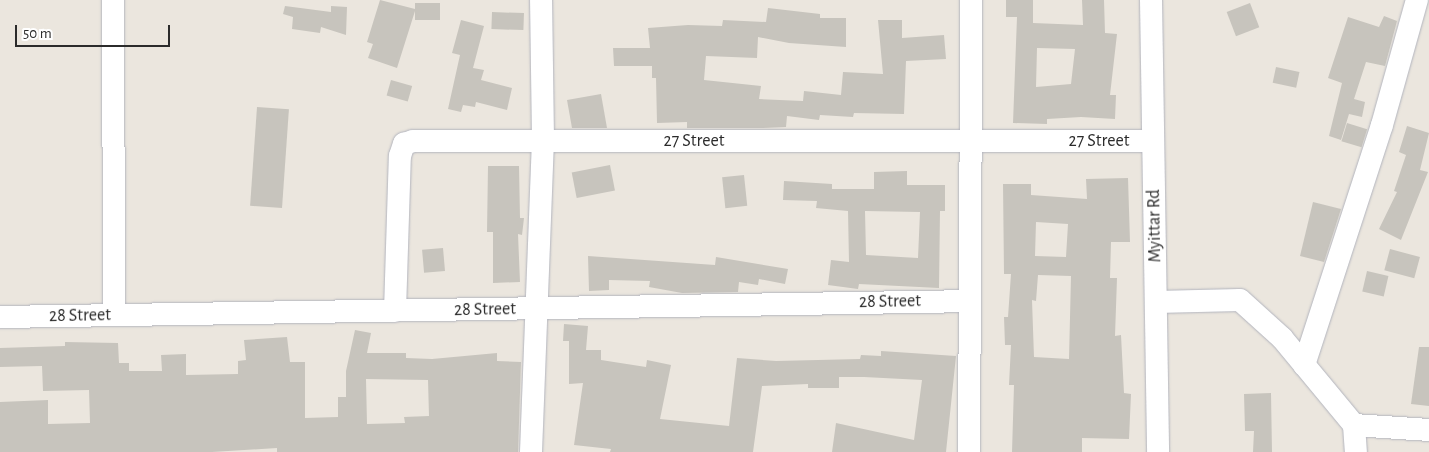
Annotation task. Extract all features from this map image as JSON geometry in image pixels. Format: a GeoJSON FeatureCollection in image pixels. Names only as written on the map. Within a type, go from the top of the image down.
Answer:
{"type":"FeatureCollection","features":[{"type":"Feature","properties":{"kind":"street"},"geometry":{"type":"LineString","coordinates":[[113,0],[114,315]]}},
{"type":"Feature","properties":{"kind":"street"},"geometry":{"type":"LineString","coordinates":[[531,452],[543,140],[541,0]]}},
{"type":"Feature","properties":{"kind":"street"},"geometry":{"type":"LineString","coordinates":[[970,452],[971,0]]}},
{"type":"Feature","properties":{"kind":"street","name":"Myittar Rd"},"geometry":{"type":"LineString","coordinates":[[1151,0],[1158,452]]}},
{"type":"Feature","properties":{"kind":"street"},"geometry":{"type":"LineString","coordinates":[[1304,365],[1382,125],[1417,0]]}},
{"type":"Feature","properties":{"kind":"street","name":"27 Street"},"geometry":{"type":"LineString","coordinates":[[395,312],[400,156],[404,144],[413,141],[1153,141]]}},
{"type":"Feature","properties":{"kind":"street"},"geometry":{"type":"LineString","coordinates":[[1156,302],[1240,300],[1282,338],[1354,425],[1356,452]]}},
{"type":"Feature","properties":{"kind":"street","name":"28 Street"},"geometry":{"type":"LineString","coordinates":[[0,317],[395,312],[970,301]]}},
{"type":"Feature","properties":{"kind":"street"},"geometry":{"type":"LineString","coordinates":[[1354,425],[1429,430]]}},
{"type":"Feature","properties":{"kind":"building"},"geometry":{"type":"Polygon","coordinates":[[[380,0],[415,9],[415,3],[440,3],[440,20],[415,20],[415,11],[397,68],[368,58],[373,44],[367,42],[380,0]]]}},
{"type":"Feature","properties":{"kind":"building"},"geometry":{"type":"Polygon","coordinates":[[[1006,0],[1033,0],[1033,23],[1083,25],[1082,0],[1104,0],[1105,33],[1117,34],[1110,95],[1116,95],[1115,119],[1081,117],[1047,119],[1047,124],[1013,123],[1017,17],[1006,17],[1006,0]],[[1037,48],[1036,87],[1071,84],[1075,49],[1037,48]]]}},
{"type":"Feature","properties":{"kind":"building"},"geometry":{"type":"Polygon","coordinates":[[[1250,3],[1259,27],[1236,36],[1227,12],[1250,3]]]}},
{"type":"Feature","properties":{"kind":"building"},"geometry":{"type":"Polygon","coordinates":[[[285,6],[331,12],[331,6],[347,7],[346,35],[321,27],[320,33],[292,29],[293,17],[283,14],[285,6]]]}},
{"type":"Feature","properties":{"kind":"building"},"geometry":{"type":"Polygon","coordinates":[[[768,8],[820,14],[820,18],[846,18],[846,47],[789,43],[758,37],[757,58],[706,56],[704,80],[761,86],[759,99],[803,101],[804,91],[841,95],[843,72],[883,74],[878,20],[902,20],[902,38],[944,35],[946,59],[906,61],[904,114],[854,113],[853,117],[820,115],[819,120],[787,116],[786,127],[763,128],[687,128],[687,122],[657,123],[656,78],[652,78],[652,66],[614,66],[613,48],[650,48],[648,28],[688,25],[722,26],[723,20],[766,22],[768,8]]]}},
{"type":"Feature","properties":{"kind":"building"},"geometry":{"type":"Polygon","coordinates":[[[492,12],[524,13],[523,30],[491,29],[492,12]]]}},
{"type":"Feature","properties":{"kind":"building"},"geometry":{"type":"Polygon","coordinates":[[[1384,16],[1397,21],[1385,66],[1366,62],[1354,99],[1365,102],[1362,117],[1349,114],[1341,140],[1329,136],[1342,83],[1328,78],[1348,17],[1379,27],[1384,16]]]}},
{"type":"Feature","properties":{"kind":"building"},"geometry":{"type":"Polygon","coordinates":[[[461,20],[484,26],[473,68],[484,70],[481,80],[512,88],[507,110],[476,102],[475,107],[463,105],[461,112],[448,109],[460,55],[452,53],[461,20]]]}},
{"type":"Feature","properties":{"kind":"building"},"geometry":{"type":"Polygon","coordinates":[[[1276,67],[1299,72],[1296,88],[1273,83],[1276,67]]]}},
{"type":"Feature","properties":{"kind":"building"},"geometry":{"type":"Polygon","coordinates":[[[391,80],[412,86],[408,101],[387,95],[391,80]]]}},
{"type":"Feature","properties":{"kind":"building"},"geometry":{"type":"Polygon","coordinates":[[[601,94],[607,128],[572,128],[567,100],[601,94]]]}},
{"type":"Feature","properties":{"kind":"building"},"geometry":{"type":"Polygon","coordinates":[[[257,107],[289,109],[282,208],[250,206],[257,107]]]}},
{"type":"Feature","properties":{"kind":"building"},"geometry":{"type":"Polygon","coordinates":[[[1347,123],[1367,129],[1362,147],[1341,141],[1347,123]]]}},
{"type":"Feature","properties":{"kind":"building"},"geometry":{"type":"Polygon","coordinates":[[[1407,126],[1429,133],[1420,170],[1428,172],[1401,240],[1379,229],[1397,192],[1394,191],[1406,155],[1399,152],[1407,126]]]}},
{"type":"Feature","properties":{"kind":"building"},"geometry":{"type":"Polygon","coordinates":[[[610,165],[615,191],[577,198],[572,172],[610,165]]]}},
{"type":"Feature","properties":{"kind":"building"},"geometry":{"type":"Polygon","coordinates":[[[488,166],[519,166],[520,218],[524,218],[522,235],[518,234],[520,282],[493,283],[493,232],[487,232],[488,166]]]}},
{"type":"Feature","properties":{"kind":"building"},"geometry":{"type":"Polygon","coordinates":[[[907,171],[907,185],[945,185],[945,211],[940,211],[939,288],[859,284],[858,289],[828,285],[831,260],[849,262],[848,211],[816,208],[817,201],[783,200],[784,181],[832,184],[832,189],[874,189],[874,172],[907,171]],[[865,211],[866,255],[918,258],[920,212],[865,211]]]}},
{"type":"Feature","properties":{"kind":"building"},"geometry":{"type":"Polygon","coordinates":[[[744,175],[747,206],[725,208],[722,177],[744,175]]]}},
{"type":"Feature","properties":{"kind":"building"},"geometry":{"type":"Polygon","coordinates":[[[1128,178],[1130,242],[1111,242],[1110,278],[1117,278],[1115,336],[1121,335],[1124,393],[1131,394],[1129,439],[1082,438],[1082,452],[1012,452],[1014,385],[1009,385],[1011,345],[1005,345],[1004,317],[1008,317],[1011,274],[1004,274],[1003,184],[1031,184],[1031,195],[1087,199],[1086,179],[1128,178]],[[1036,222],[1035,256],[1066,257],[1068,224],[1036,222]],[[1038,275],[1036,301],[1032,300],[1034,357],[1069,359],[1071,276],[1038,275]]]}},
{"type":"Feature","properties":{"kind":"building"},"geometry":{"type":"Polygon","coordinates":[[[1313,202],[1341,209],[1324,262],[1300,256],[1313,202]]]}},
{"type":"Feature","properties":{"kind":"building"},"geometry":{"type":"Polygon","coordinates":[[[443,248],[445,271],[424,273],[422,250],[443,248]]]}},
{"type":"Feature","properties":{"kind":"building"},"geometry":{"type":"Polygon","coordinates":[[[1390,249],[1420,257],[1414,278],[1384,270],[1390,249]]]}},
{"type":"Feature","properties":{"kind":"building"},"geometry":{"type":"Polygon","coordinates":[[[588,256],[715,265],[716,257],[788,269],[785,284],[759,279],[758,285],[739,282],[738,292],[682,293],[649,287],[650,281],[609,280],[609,290],[589,291],[588,256]]]}},
{"type":"Feature","properties":{"kind":"building"},"geometry":{"type":"Polygon","coordinates":[[[1367,271],[1388,276],[1384,296],[1362,291],[1367,271]]]}},
{"type":"Feature","properties":{"kind":"building"},"geometry":{"type":"Polygon","coordinates":[[[564,324],[588,326],[586,350],[601,350],[601,360],[646,367],[647,360],[671,365],[660,419],[729,426],[737,358],[776,361],[860,359],[861,355],[881,356],[881,351],[956,356],[946,452],[832,452],[836,423],[914,440],[922,380],[864,377],[839,377],[839,388],[808,388],[808,384],[762,386],[753,452],[610,452],[611,449],[574,445],[583,383],[569,384],[569,341],[563,341],[564,324]]]}},
{"type":"Feature","properties":{"kind":"building"},"geometry":{"type":"Polygon","coordinates":[[[355,330],[371,333],[367,353],[406,353],[406,358],[432,359],[497,353],[497,361],[521,362],[518,452],[277,452],[277,448],[212,452],[0,452],[0,402],[48,400],[48,424],[90,423],[89,390],[43,391],[42,366],[0,367],[0,348],[65,346],[65,342],[118,343],[119,363],[129,363],[129,371],[162,371],[161,355],[186,354],[186,375],[238,374],[238,361],[246,360],[244,340],[287,337],[290,362],[305,362],[305,418],[338,417],[338,397],[346,397],[346,371],[355,330]],[[366,379],[367,424],[405,423],[404,417],[429,416],[428,380],[366,379]]]}},
{"type":"Feature","properties":{"kind":"building"},"geometry":{"type":"Polygon","coordinates":[[[1419,347],[1429,347],[1429,406],[1411,404],[1419,347]]]}},
{"type":"Feature","properties":{"kind":"building"},"geometry":{"type":"Polygon","coordinates":[[[1271,393],[1272,452],[1253,452],[1254,431],[1245,431],[1244,394],[1271,393]]]}}]}
